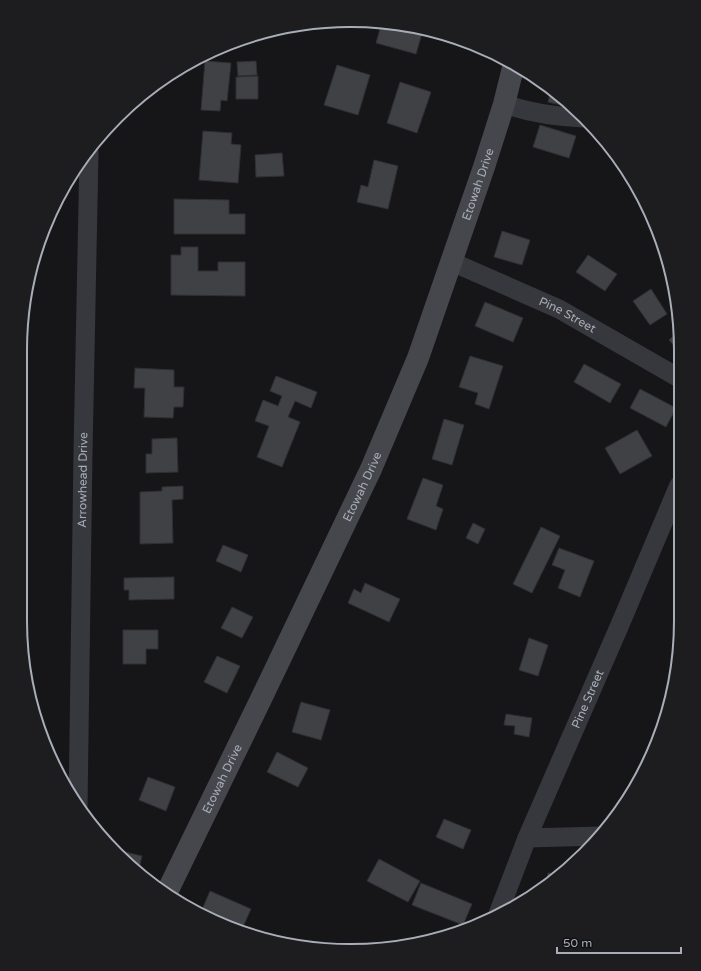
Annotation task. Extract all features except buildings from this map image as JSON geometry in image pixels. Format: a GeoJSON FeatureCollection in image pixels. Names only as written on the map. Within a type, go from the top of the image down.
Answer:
{"type":"FeatureCollection","features":[{"type":"Feature","properties":{"kind":"street","name":"Etowah Drive"},"geometry":{"type":"LineString","coordinates":[[168,887],[265,692],[371,469],[418,358],[484,167],[504,104],[512,70]]}},
{"type":"Feature","properties":{"kind":"street"},"geometry":{"type":"LineString","coordinates":[[504,104],[518,109],[560,117],[575,118]]}},
{"type":"Feature","properties":{"kind":"street","name":"Arrowhead Drive"},"geometry":{"type":"LineString","coordinates":[[78,794],[89,161]]}},
{"type":"Feature","properties":{"kind":"street","name":"Pine Street"},"geometry":{"type":"LineString","coordinates":[[452,262],[560,308],[674,375]]}},
{"type":"Feature","properties":{"kind":"street","name":"Pine Street"},"geometry":{"type":"LineString","coordinates":[[501,907],[527,838],[674,498]]}},
{"type":"Feature","properties":{"kind":"street"},"geometry":{"type":"LineString","coordinates":[[527,838],[592,836]]}}]}
